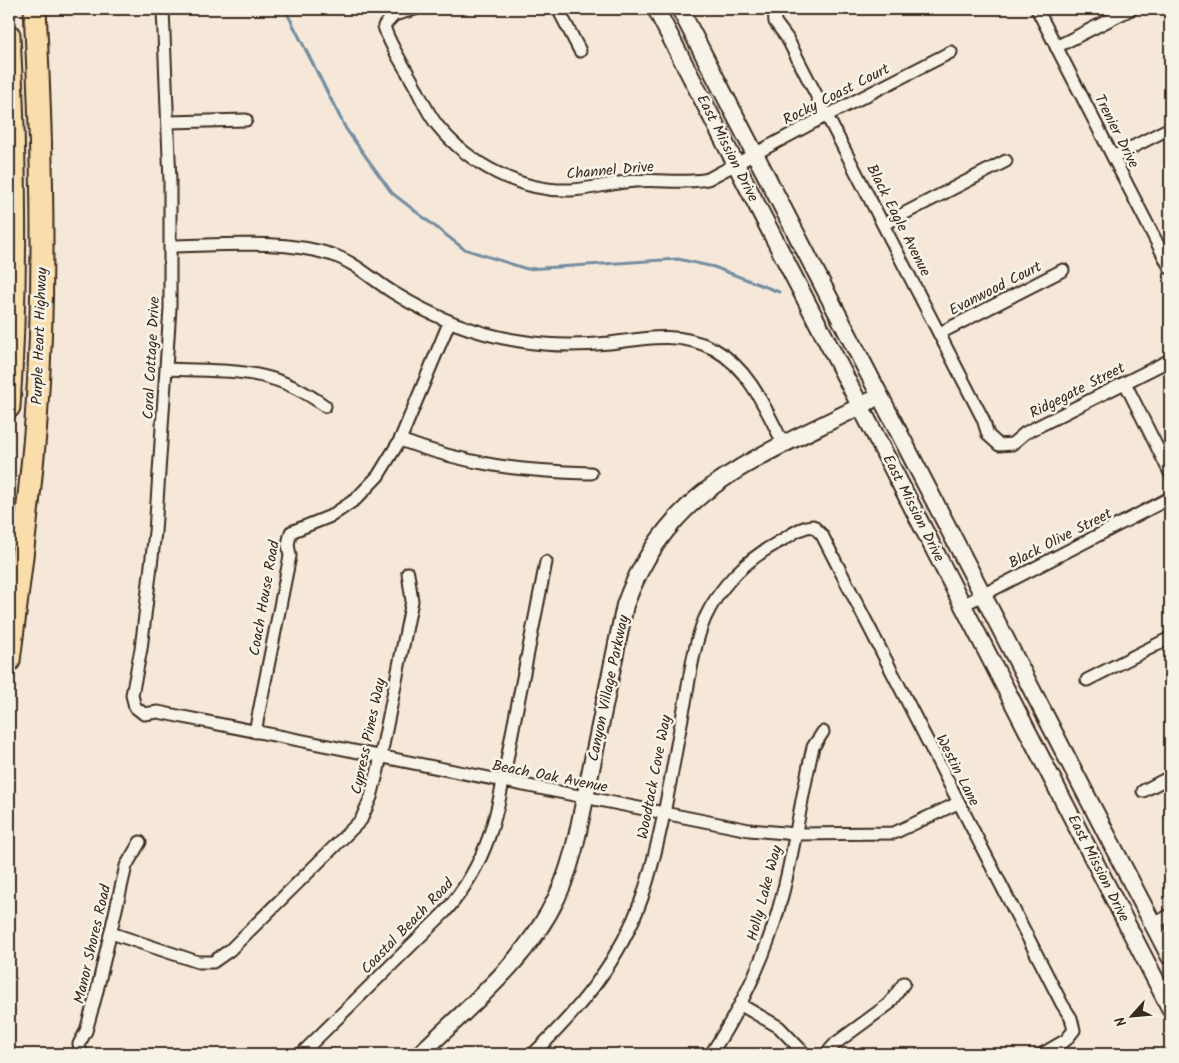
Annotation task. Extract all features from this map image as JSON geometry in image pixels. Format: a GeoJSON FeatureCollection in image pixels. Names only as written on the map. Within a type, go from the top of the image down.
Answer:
{"type":"FeatureCollection","features":[{"type":"Feature","properties":{"kind":"highway","name":"Purple Heart Highway"},"geometry":{"type":"LineString","coordinates":[[9,661],[27,524],[36,419],[40,312],[42,151],[35,9]]}},
{"type":"Feature","properties":{"kind":"highway","name":"Purple Heart Highway"},"geometry":{"type":"LineString","coordinates":[[9,35],[15,226],[15,291],[9,407]]}},
{"type":"Feature","properties":{"kind":"street","name":"Coral Cottage Drive"},"geometry":{"type":"LineString","coordinates":[[135,707],[132,695],[136,683],[148,598],[167,369],[171,246],[169,122],[163,9]]}},
{"type":"Feature","properties":{"kind":"street","name":"Channel Drive"},"geometry":{"type":"LineString","coordinates":[[415,9],[394,15],[384,26],[387,40],[397,51],[438,126],[468,155],[512,179],[543,187],[570,190],[647,180],[696,182],[717,176],[736,165]]}},
{"type":"Feature","properties":{"kind":"street"},"geometry":{"type":"LineString","coordinates":[[558,9],[580,51]]}},
{"type":"Feature","properties":{"kind":"street","name":"East Mission Drive"},"geometry":{"type":"LineString","coordinates":[[656,9],[1170,1008]]}},
{"type":"Feature","properties":{"kind":"street","name":"East Mission Drive"},"geometry":{"type":"LineString","coordinates":[[680,9],[879,397],[1170,956]]}},
{"type":"Feature","properties":{"kind":"street","name":"Black Eagle Avenue"},"geometry":{"type":"LineString","coordinates":[[774,9],[776,22],[787,38],[940,333],[983,419],[988,435],[998,444]]}},
{"type":"Feature","properties":{"kind":"street","name":"Trenier Drive"},"geometry":{"type":"LineString","coordinates":[[1037,9],[1170,267]]}},
{"type":"Feature","properties":{"kind":"street"},"geometry":{"type":"LineString","coordinates":[[1056,47],[1131,9]]}},
{"type":"Feature","properties":{"kind":"street","name":"Rocky Coast Court"},"geometry":{"type":"LineString","coordinates":[[736,165],[754,153],[951,52]]}},
{"type":"Feature","properties":{"kind":"street"},"geometry":{"type":"LineString","coordinates":[[169,122],[246,120]]}},
{"type":"Feature","properties":{"kind":"street"},"geometry":{"type":"LineString","coordinates":[[1113,157],[1170,128]]}},
{"type":"Feature","properties":{"kind":"street"},"geometry":{"type":"LineString","coordinates":[[884,224],[1006,161]]}},
{"type":"Feature","properties":{"kind":"street"},"geometry":{"type":"LineString","coordinates":[[171,246],[280,246],[334,256],[365,272],[398,295],[449,323],[488,335],[538,344],[593,344],[658,336],[702,344],[724,356],[749,380],[784,445]]}},
{"type":"Feature","properties":{"kind":"street","name":"Evanwood Court"},"geometry":{"type":"LineString","coordinates":[[940,333],[1063,270]]}},
{"type":"Feature","properties":{"kind":"street","name":"Coach House Road"},"geometry":{"type":"LineString","coordinates":[[255,732],[290,556],[288,544],[291,532],[331,516],[356,499],[378,476],[400,440],[449,323]]}},
{"type":"Feature","properties":{"kind":"street","name":"Ridgegate Street"},"geometry":{"type":"LineString","coordinates":[[998,444],[1012,444],[1024,433],[1170,360]]}},
{"type":"Feature","properties":{"kind":"street"},"geometry":{"type":"LineString","coordinates":[[167,369],[241,372],[278,379],[294,385],[325,406]]}},
{"type":"Feature","properties":{"kind":"street"},"geometry":{"type":"LineString","coordinates":[[1125,383],[1170,473]]}},
{"type":"Feature","properties":{"kind":"street","name":"Canyon Village Parkway"},"geometry":{"type":"LineString","coordinates":[[420,1054],[508,968],[539,929],[565,878],[586,798],[618,632],[632,586],[643,562],[666,529],[694,498],[725,476],[879,397]]}},
{"type":"Feature","properties":{"kind":"street"},"geometry":{"type":"LineString","coordinates":[[400,440],[457,459],[489,466],[541,472],[591,473]]}},
{"type":"Feature","properties":{"kind":"street","name":"Black Olive Street"},"geometry":{"type":"LineString","coordinates":[[963,605],[1170,498]]}},
{"type":"Feature","properties":{"kind":"street","name":"Westin Lane"},"geometry":{"type":"LineString","coordinates":[[813,526],[822,535],[958,803],[1071,1018],[1074,1030],[1066,1040],[1042,1054]]}},
{"type":"Feature","properties":{"kind":"street","name":"Woodtack Cove Way"},"geometry":{"type":"LineString","coordinates":[[533,1054],[582,1004],[620,946],[642,898],[663,814],[694,654],[705,619],[728,583],[748,563],[800,527],[813,526]]}},
{"type":"Feature","properties":{"kind":"street","name":"Coastal Beach Road"},"geometry":{"type":"LineString","coordinates":[[301,1054],[445,912],[464,890],[484,852],[496,815],[546,562]]}},
{"type":"Feature","properties":{"kind":"street","name":"Cypress Pines Way"},"geometry":{"type":"LineString","coordinates":[[111,933],[198,962],[213,962],[230,950],[361,820],[371,797],[381,757],[412,601],[408,573]]}},
{"type":"Feature","properties":{"kind":"street"},"geometry":{"type":"LineString","coordinates":[[1087,680],[1170,638]]}},
{"type":"Feature","properties":{"kind":"street","name":"Beach Oak Avenue"},"geometry":{"type":"LineString","coordinates":[[135,707],[144,714],[158,712],[749,830],[796,834],[894,833],[958,803]]}},
{"type":"Feature","properties":{"kind":"street","name":"Holly Lake Way"},"geometry":{"type":"LineString","coordinates":[[711,1054],[741,1005],[773,928],[796,834],[812,748],[823,732]]}},
{"type":"Feature","properties":{"kind":"street"},"geometry":{"type":"LineString","coordinates":[[1143,791],[1170,777]]}},
{"type":"Feature","properties":{"kind":"street","name":"Manor Shores Road"},"geometry":{"type":"LineString","coordinates":[[81,1054],[79,1044],[86,1031],[126,866],[140,842]]}},
{"type":"Feature","properties":{"kind":"street"},"geometry":{"type":"LineString","coordinates":[[1154,924],[1170,916]]}},
{"type":"Feature","properties":{"kind":"street"},"geometry":{"type":"LineString","coordinates":[[826,1054],[836,1043],[889,1004],[904,983]]}},
{"type":"Feature","properties":{"kind":"street"},"geometry":{"type":"LineString","coordinates":[[741,1005],[779,1028],[805,1054]]}},
{"type":"Feature","properties":{"kind":"waterway"},"geometry":{"type":"LineString","coordinates":[[285,9],[346,129],[392,193],[464,249],[527,269],[678,259],[714,267],[779,292]]}}]}
